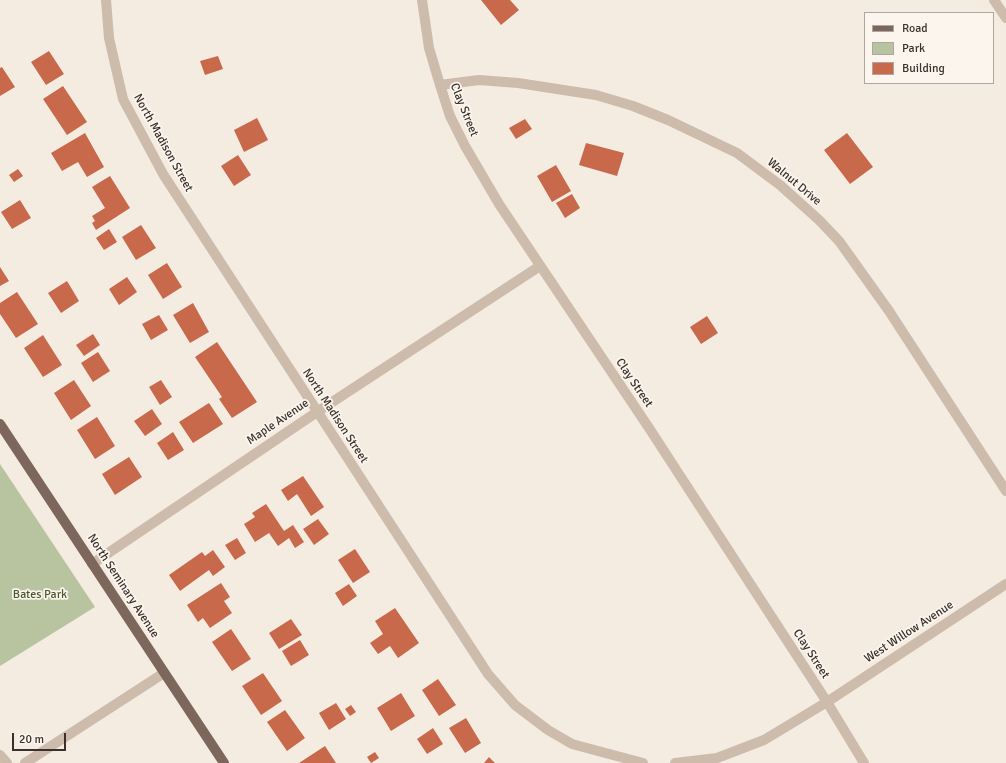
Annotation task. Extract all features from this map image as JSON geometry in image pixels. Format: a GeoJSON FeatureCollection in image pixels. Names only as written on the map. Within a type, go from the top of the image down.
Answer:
{"type":"FeatureCollection","features":[{"type":"Feature","properties":{"kind":"main road","name":"North Seminary Avenue"},"geometry":{"type":"LineString","coordinates":[[0,424],[224,763]]}},
{"type":"Feature","properties":{"kind":"street","name":"North Madison Street"},"geometry":{"type":"LineString","coordinates":[[106,0],[109,38],[123,99],[163,174],[488,674],[515,705],[548,730],[572,744],[643,763]]}},
{"type":"Feature","properties":{"kind":"street","name":"Clay Street"},"geometry":{"type":"LineString","coordinates":[[422,0],[430,48],[440,85],[450,116],[465,146],[540,266],[827,702],[864,763]]}},
{"type":"Feature","properties":{"kind":"street"},"geometry":{"type":"LineString","coordinates":[[994,0],[1006,18]]}},
{"type":"Feature","properties":{"kind":"street","name":"Walnut Drive"},"geometry":{"type":"LineString","coordinates":[[440,85],[479,80],[518,83],[596,95],[633,106],[668,120],[737,153],[780,185],[819,220],[839,241],[889,311],[1006,491]]}},
{"type":"Feature","properties":{"kind":"street","name":"Maple Avenue"},"geometry":{"type":"LineString","coordinates":[[92,564],[317,412],[540,266]]}},
{"type":"Feature","properties":{"kind":"street","name":"West Willow Avenue"},"geometry":{"type":"LineString","coordinates":[[675,763],[717,758],[764,740],[827,702],[1006,584]]}},
{"type":"Feature","properties":{"kind":"street"},"geometry":{"type":"LineString","coordinates":[[25,763],[164,673]]}},
{"type":"Feature","properties":{"kind":"street"},"geometry":{"type":"LineString","coordinates":[[0,755],[7,763]]}},
{"type":"Feature","properties":{"kind":"green space","name":"Bates Park"},"geometry":{"type":"Polygon","coordinates":[[[0,464],[95,607],[0,666],[0,464]]]}},
{"type":"Feature","properties":{"kind":"building"},"geometry":{"type":"Polygon","coordinates":[[[481,0],[510,0],[519,10],[501,25],[481,0]]]}},
{"type":"Feature","properties":{"kind":"building"},"geometry":{"type":"Polygon","coordinates":[[[49,51],[64,74],[46,85],[31,62],[49,51]]]}},
{"type":"Feature","properties":{"kind":"building"},"geometry":{"type":"Polygon","coordinates":[[[218,56],[223,69],[205,75],[200,61],[218,56]]]}},
{"type":"Feature","properties":{"kind":"building"},"geometry":{"type":"Polygon","coordinates":[[[2,67],[15,87],[0,96],[0,68],[2,67]]]}},
{"type":"Feature","properties":{"kind":"building"},"geometry":{"type":"Polygon","coordinates":[[[63,86],[87,122],[67,135],[43,99],[63,86]]]}},
{"type":"Feature","properties":{"kind":"building"},"geometry":{"type":"Polygon","coordinates":[[[257,118],[268,140],[244,152],[234,130],[257,118]]]}},
{"type":"Feature","properties":{"kind":"building"},"geometry":{"type":"Polygon","coordinates":[[[525,119],[532,129],[516,139],[509,128],[525,119]]]}},
{"type":"Feature","properties":{"kind":"building"},"geometry":{"type":"Polygon","coordinates":[[[85,133],[104,167],[87,177],[78,162],[62,171],[51,153],[85,133]]]}},
{"type":"Feature","properties":{"kind":"building"},"geometry":{"type":"Polygon","coordinates":[[[847,133],[873,167],[850,184],[824,150],[847,133]]]}},
{"type":"Feature","properties":{"kind":"building"},"geometry":{"type":"Polygon","coordinates":[[[586,143],[624,153],[617,176],[579,165],[586,143]]]}},
{"type":"Feature","properties":{"kind":"building"},"geometry":{"type":"Polygon","coordinates":[[[238,155],[251,175],[234,186],[221,166],[238,155]]]}},
{"type":"Feature","properties":{"kind":"building"},"geometry":{"type":"Polygon","coordinates":[[[556,165],[571,191],[552,202],[537,176],[556,165]]]}},
{"type":"Feature","properties":{"kind":"building"},"geometry":{"type":"Polygon","coordinates":[[[18,169],[23,176],[14,182],[9,175],[18,169]]]}},
{"type":"Feature","properties":{"kind":"building"},"geometry":{"type":"Polygon","coordinates":[[[110,176],[130,208],[96,230],[92,223],[95,221],[92,216],[105,208],[92,187],[110,176]]]}},
{"type":"Feature","properties":{"kind":"building"},"geometry":{"type":"Polygon","coordinates":[[[572,194],[580,208],[565,218],[556,203],[572,194]]]}},
{"type":"Feature","properties":{"kind":"building"},"geometry":{"type":"Polygon","coordinates":[[[20,200],[31,218],[12,229],[1,212],[20,200]]]}},
{"type":"Feature","properties":{"kind":"building"},"geometry":{"type":"Polygon","coordinates":[[[141,225],[156,248],[136,260],[122,237],[141,225]]]}},
{"type":"Feature","properties":{"kind":"building"},"geometry":{"type":"Polygon","coordinates":[[[109,229],[117,242],[104,250],[96,238],[109,229]]]}},
{"type":"Feature","properties":{"kind":"building"},"geometry":{"type":"Polygon","coordinates":[[[167,263],[182,287],[163,299],[148,275],[167,263]]]}},
{"type":"Feature","properties":{"kind":"building"},"geometry":{"type":"Polygon","coordinates":[[[0,267],[9,281],[0,286],[0,267]]]}},
{"type":"Feature","properties":{"kind":"building"},"geometry":{"type":"Polygon","coordinates":[[[127,277],[137,292],[119,305],[109,289],[127,277]]]}},
{"type":"Feature","properties":{"kind":"building"},"geometry":{"type":"Polygon","coordinates":[[[67,281],[79,301],[61,313],[48,293],[67,281]]]}},
{"type":"Feature","properties":{"kind":"building"},"geometry":{"type":"Polygon","coordinates":[[[17,292],[38,324],[16,338],[0,314],[0,303],[17,292]]]}},
{"type":"Feature","properties":{"kind":"building"},"geometry":{"type":"Polygon","coordinates":[[[193,303],[209,332],[190,343],[173,315],[193,303]]]}},
{"type":"Feature","properties":{"kind":"building"},"geometry":{"type":"Polygon","coordinates":[[[159,315],[168,330],[151,340],[142,324],[159,315]]]}},
{"type":"Feature","properties":{"kind":"building"},"geometry":{"type":"Polygon","coordinates":[[[707,316],[718,333],[701,344],[690,327],[707,316]]]}},
{"type":"Feature","properties":{"kind":"building"},"geometry":{"type":"Polygon","coordinates":[[[93,334],[100,345],[84,356],[76,345],[93,334]]]}},
{"type":"Feature","properties":{"kind":"building"},"geometry":{"type":"Polygon","coordinates":[[[43,335],[62,365],[43,377],[24,348],[43,335]]]}},
{"type":"Feature","properties":{"kind":"building"},"geometry":{"type":"Polygon","coordinates":[[[217,342],[257,402],[232,418],[219,399],[222,397],[195,357],[217,342]]]}},
{"type":"Feature","properties":{"kind":"building"},"geometry":{"type":"Polygon","coordinates":[[[98,352],[110,371],[93,382],[81,363],[98,352]]]}},
{"type":"Feature","properties":{"kind":"building"},"geometry":{"type":"Polygon","coordinates":[[[74,380],[91,406],[71,420],[54,393],[74,380]]]}},
{"type":"Feature","properties":{"kind":"building"},"geometry":{"type":"Polygon","coordinates":[[[161,380],[172,397],[160,405],[149,387],[161,380]]]}},
{"type":"Feature","properties":{"kind":"building"},"geometry":{"type":"Polygon","coordinates":[[[209,403],[223,424],[193,443],[179,422],[209,403]]]}},
{"type":"Feature","properties":{"kind":"building"},"geometry":{"type":"Polygon","coordinates":[[[152,409],[162,424],[145,436],[134,421],[152,409]]]}},
{"type":"Feature","properties":{"kind":"building"},"geometry":{"type":"Polygon","coordinates":[[[97,417],[115,446],[95,459],[77,430],[97,417]]]}},
{"type":"Feature","properties":{"kind":"building"},"geometry":{"type":"Polygon","coordinates":[[[173,432],[184,450],[168,460],[157,443],[173,432]]]}},
{"type":"Feature","properties":{"kind":"building"},"geometry":{"type":"Polygon","coordinates":[[[129,457],[142,477],[115,495],[102,474],[129,457]]]}},
{"type":"Feature","properties":{"kind":"building"},"geometry":{"type":"Polygon","coordinates":[[[303,476],[324,507],[311,516],[297,494],[288,501],[281,490],[303,476]]]}},
{"type":"Feature","properties":{"kind":"building"},"geometry":{"type":"Polygon","coordinates":[[[266,504],[284,531],[293,525],[304,542],[295,548],[289,538],[278,546],[269,533],[255,542],[244,524],[255,517],[252,513],[266,504]]]}},
{"type":"Feature","properties":{"kind":"building"},"geometry":{"type":"Polygon","coordinates":[[[318,519],[329,534],[314,545],[303,529],[318,519]]]}},
{"type":"Feature","properties":{"kind":"building"},"geometry":{"type":"Polygon","coordinates":[[[237,538],[246,553],[235,560],[225,545],[237,538]]]}},
{"type":"Feature","properties":{"kind":"building"},"geometry":{"type":"Polygon","coordinates":[[[355,549],[370,572],[353,583],[338,560],[355,549]]]}},
{"type":"Feature","properties":{"kind":"building"},"geometry":{"type":"Polygon","coordinates":[[[213,550],[225,567],[213,576],[209,570],[180,591],[169,575],[202,552],[205,556],[213,550]]]}},
{"type":"Feature","properties":{"kind":"building"},"geometry":{"type":"Polygon","coordinates":[[[221,583],[230,597],[224,601],[232,613],[210,628],[203,618],[198,622],[187,605],[221,583]]]}},
{"type":"Feature","properties":{"kind":"building"},"geometry":{"type":"Polygon","coordinates":[[[349,584],[357,596],[343,606],[335,593],[349,584]]]}},
{"type":"Feature","properties":{"kind":"building"},"geometry":{"type":"Polygon","coordinates":[[[395,608],[419,643],[398,658],[390,646],[378,654],[370,643],[383,634],[375,621],[395,608]]]}},
{"type":"Feature","properties":{"kind":"building"},"geometry":{"type":"Polygon","coordinates":[[[291,619],[302,635],[279,649],[269,633],[291,619]]]}},
{"type":"Feature","properties":{"kind":"building"},"geometry":{"type":"Polygon","coordinates":[[[231,629],[251,659],[232,671],[212,642],[231,629]]]}},
{"type":"Feature","properties":{"kind":"building"},"geometry":{"type":"Polygon","coordinates":[[[300,640],[309,655],[291,666],[282,651],[300,640]]]}},
{"type":"Feature","properties":{"kind":"building"},"geometry":{"type":"Polygon","coordinates":[[[263,673],[282,701],[261,715],[242,686],[263,673]]]}},
{"type":"Feature","properties":{"kind":"building"},"geometry":{"type":"Polygon","coordinates":[[[438,679],[456,705],[439,716],[422,690],[438,679]]]}},
{"type":"Feature","properties":{"kind":"building"},"geometry":{"type":"Polygon","coordinates":[[[401,693],[415,716],[391,731],[377,708],[401,693]]]}},
{"type":"Feature","properties":{"kind":"building"},"geometry":{"type":"Polygon","coordinates":[[[336,703],[346,719],[329,730],[319,713],[336,703]]]}},
{"type":"Feature","properties":{"kind":"building"},"geometry":{"type":"Polygon","coordinates":[[[351,705],[356,712],[350,716],[345,709],[351,705]]]}},
{"type":"Feature","properties":{"kind":"building"},"geometry":{"type":"Polygon","coordinates":[[[285,710],[305,738],[287,751],[267,722],[285,710]]]}},
{"type":"Feature","properties":{"kind":"building"},"geometry":{"type":"Polygon","coordinates":[[[466,718],[481,743],[465,753],[449,728],[466,718]]]}},
{"type":"Feature","properties":{"kind":"building"},"geometry":{"type":"Polygon","coordinates":[[[433,728],[443,744],[427,754],[417,739],[433,728]]]}},
{"type":"Feature","properties":{"kind":"building"},"geometry":{"type":"Polygon","coordinates":[[[325,746],[336,763],[299,763],[325,746]]]}},
{"type":"Feature","properties":{"kind":"building"},"geometry":{"type":"Polygon","coordinates":[[[375,752],[379,758],[371,763],[367,757],[375,752]]]}},
{"type":"Feature","properties":{"kind":"building"},"geometry":{"type":"Polygon","coordinates":[[[489,757],[495,763],[484,763],[489,757]]]}}]}
